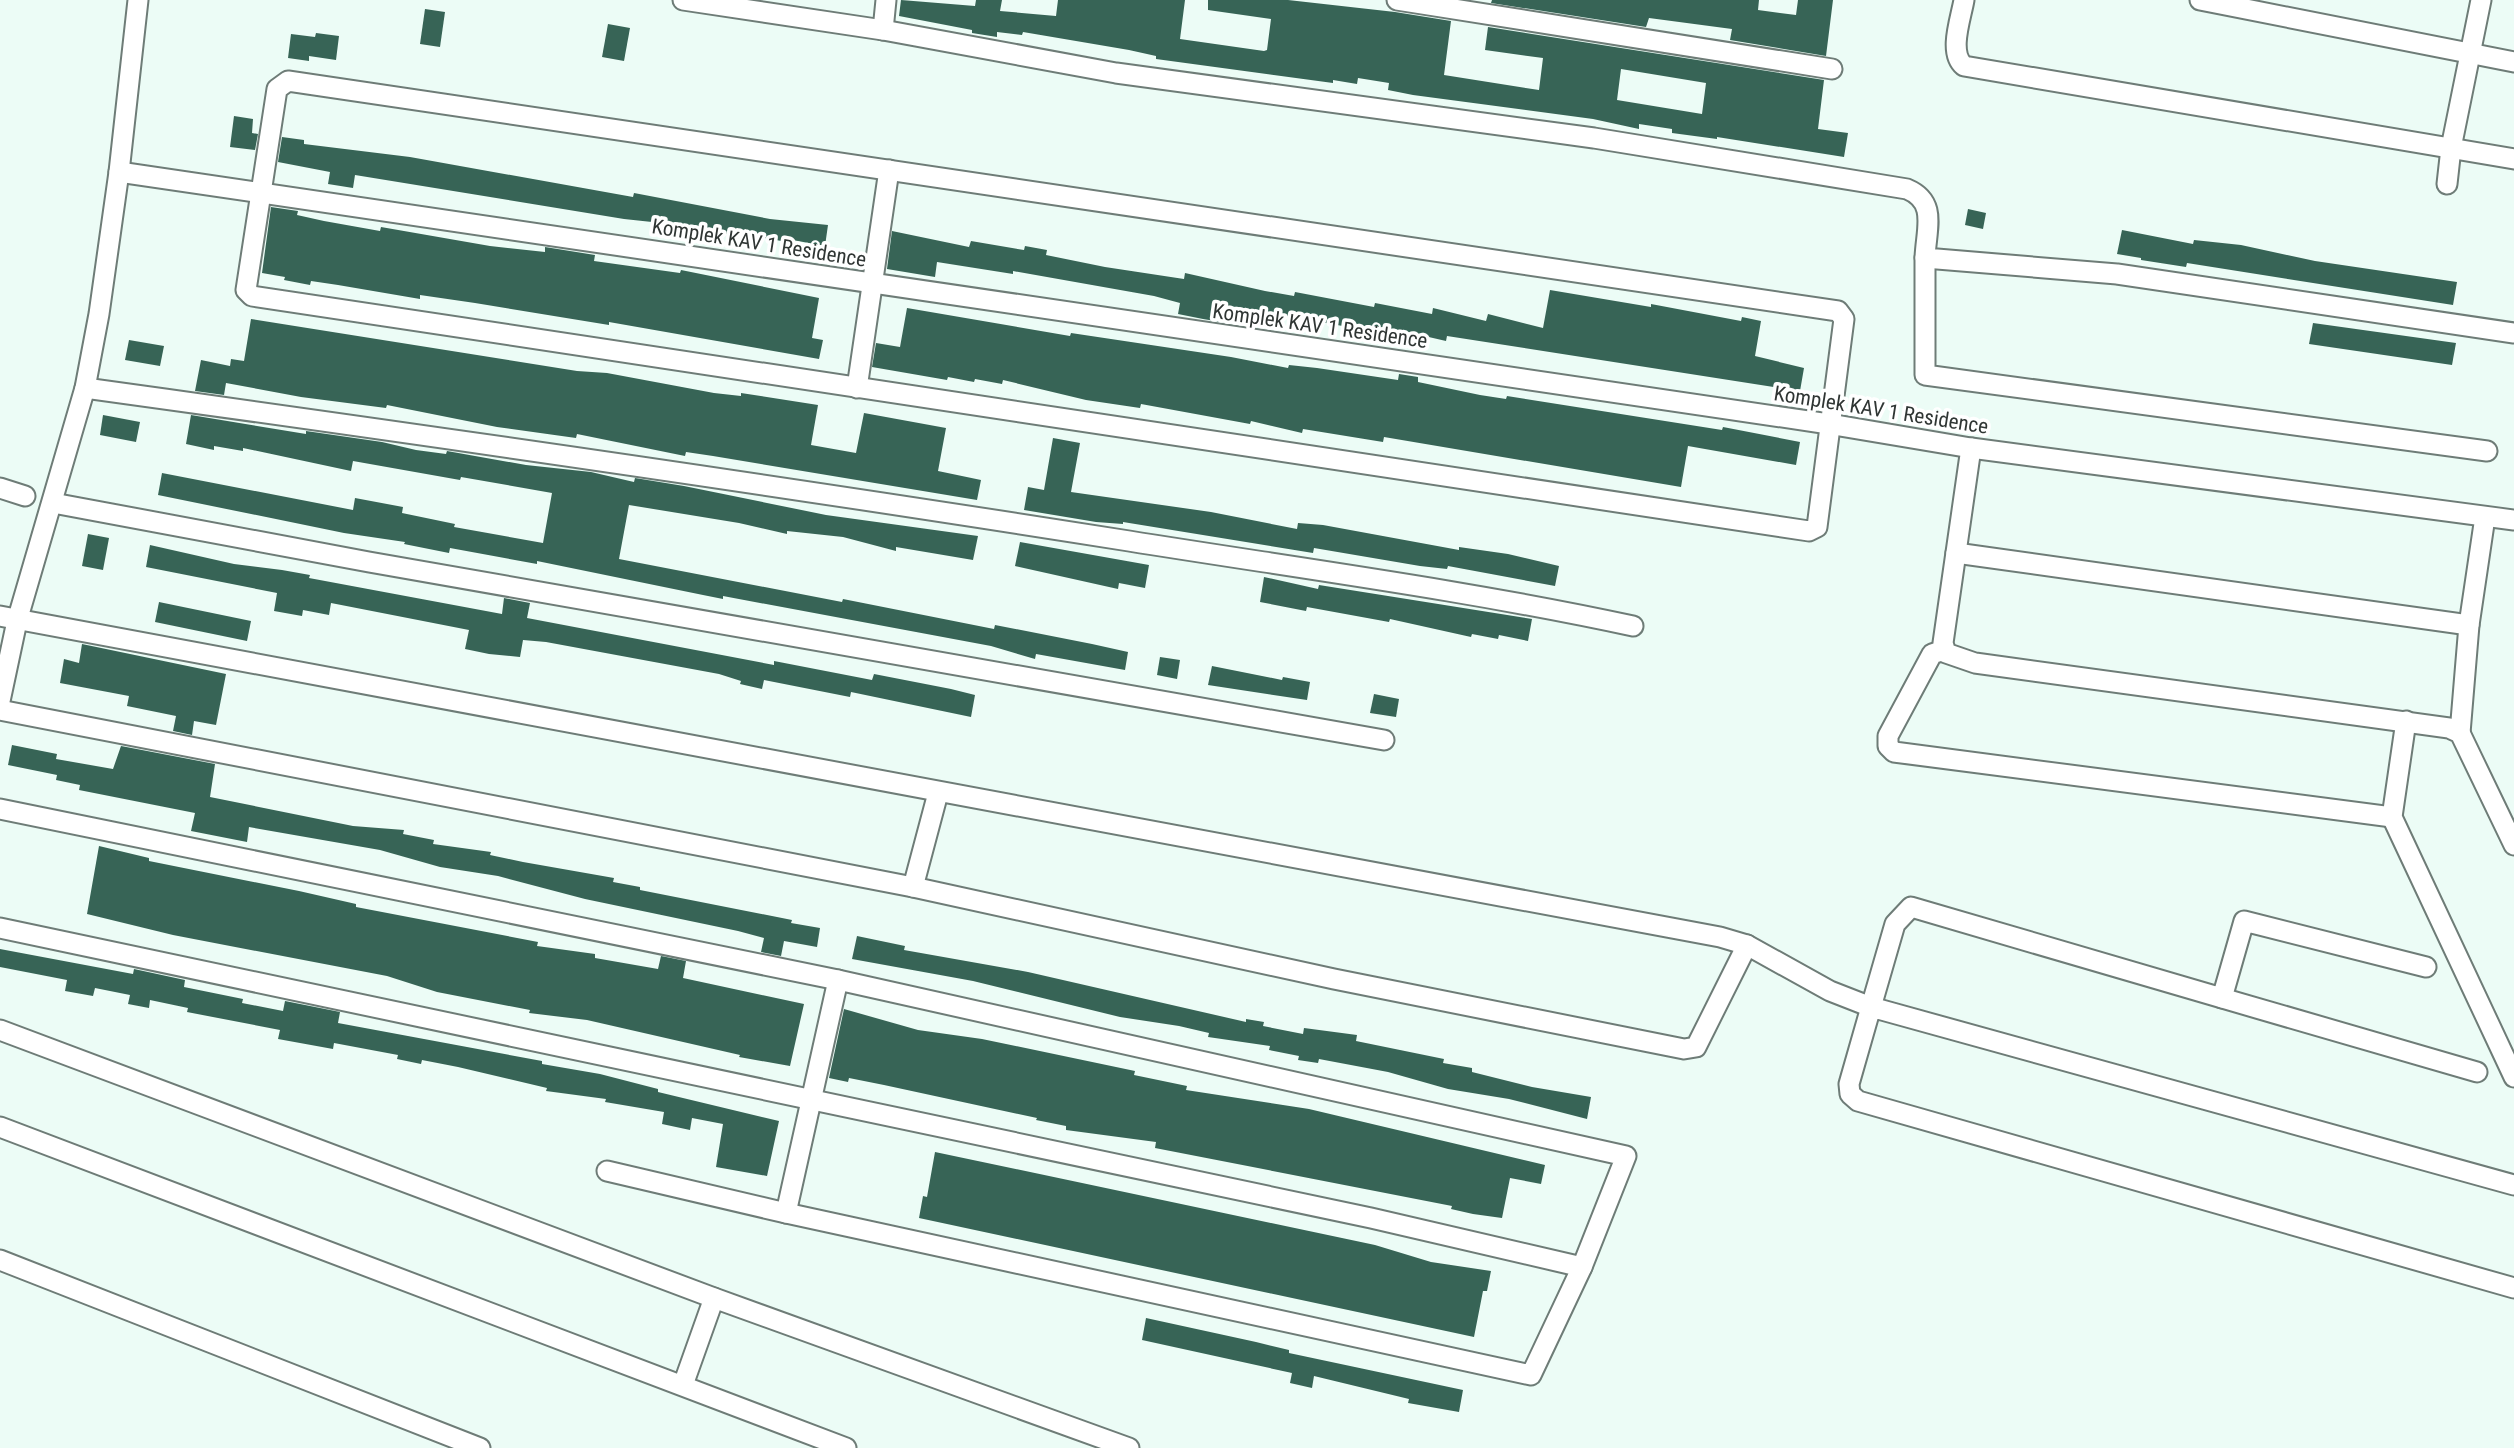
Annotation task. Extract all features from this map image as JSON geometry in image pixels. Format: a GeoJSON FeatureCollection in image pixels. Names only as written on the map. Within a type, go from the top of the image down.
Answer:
{"type":"FeatureCollection","features":[{"type":"Feature","properties":{"kind":"street"},"geometry":{"type":"LineString","coordinates":[[0,701],[8,619],[53,503],[85,388],[99,314],[119,172],[138,0]]}},
{"type":"Feature","properties":{"kind":"street"},"geometry":{"type":"LineString","coordinates":[[682,0],[883,30],[1116,73],[1594,138],[1907,189],[1920,194],[1927,206],[1925,375],[2487,451]]}},
{"type":"Feature","properties":{"kind":"street"},"geometry":{"type":"LineString","coordinates":[[883,30],[886,0]]}},
{"type":"Feature","properties":{"kind":"street"},"geometry":{"type":"LineString","coordinates":[[1397,0],[1465,5],[1832,69]]}},
{"type":"Feature","properties":{"kind":"street"},"geometry":{"type":"LineString","coordinates":[[1964,0],[1956,47],[1958,58],[1964,66],[2514,159]]}},
{"type":"Feature","properties":{"kind":"street"},"geometry":{"type":"LineString","coordinates":[[2200,0],[2514,62]]}},
{"type":"Feature","properties":{"kind":"street"},"geometry":{"type":"LineString","coordinates":[[2447,184],[2451,148],[2481,0]]}},
{"type":"Feature","properties":{"kind":"street"},"geometry":{"type":"LineString","coordinates":[[288,81],[1838,311],[1844,319],[1818,527],[1809,531],[252,296],[246,289],[262,192],[277,89],[288,81]]}},
{"type":"Feature","properties":{"kind":"street"},"geometry":{"type":"LineString","coordinates":[[857,388],[889,170]]}},
{"type":"Feature","properties":{"kind":"street","name":"Komplek KAV 1 Residence"},"geometry":{"type":"LineString","coordinates":[[119,172],[1829,424],[1971,448],[2514,520]]}},
{"type":"Feature","properties":{"kind":"street"},"geometry":{"type":"LineString","coordinates":[[1925,258],[2117,274],[2514,333]]}},
{"type":"Feature","properties":{"kind":"street"},"geometry":{"type":"LineString","coordinates":[[85,388],[557,453],[1499,597],[1633,626]]}},
{"type":"Feature","properties":{"kind":"street"},"geometry":{"type":"LineString","coordinates":[[1944,650],[1971,448]]}},
{"type":"Feature","properties":{"kind":"street"},"geometry":{"type":"LineString","coordinates":[[0,488],[24,496]]}},
{"type":"Feature","properties":{"kind":"street"},"geometry":{"type":"LineString","coordinates":[[53,503],[369,562],[1384,740]]}},
{"type":"Feature","properties":{"kind":"street"},"geometry":{"type":"LineString","coordinates":[[2485,517],[2469,625],[2460,733],[2514,845]]}},
{"type":"Feature","properties":{"kind":"street"},"geometry":{"type":"LineString","coordinates":[[1956,553],[2469,625]]}},
{"type":"Feature","properties":{"kind":"street"},"geometry":{"type":"LineString","coordinates":[[8,619],[153,642],[938,793],[1720,937],[1746,945],[1830,991],[1871,1007],[2514,1185]]}},
{"type":"Feature","properties":{"kind":"street"},"geometry":{"type":"LineString","coordinates":[[1944,650],[1951,657],[1975,663],[2406,721],[2460,733]]}},
{"type":"Feature","properties":{"kind":"street"},"geometry":{"type":"LineString","coordinates":[[1944,650],[1933,653],[1888,736],[1888,746],[1895,752],[2392,817]]}},
{"type":"Feature","properties":{"kind":"street"},"geometry":{"type":"LineString","coordinates":[[0,710],[913,887],[1334,979],[1689,1050],[1696,1047],[1706,1030],[1746,945]]}},
{"type":"Feature","properties":{"kind":"street"},"geometry":{"type":"LineString","coordinates":[[2406,721],[2392,817],[2514,1077]]}},
{"type":"Feature","properties":{"kind":"street"},"geometry":{"type":"LineString","coordinates":[[913,887],[938,793]]}},
{"type":"Feature","properties":{"kind":"street"},"geometry":{"type":"LineString","coordinates":[[0,809],[838,980],[1626,1156],[1582,1267],[1531,1375],[786,1213],[607,1171]]}},
{"type":"Feature","properties":{"kind":"street"},"geometry":{"type":"LineString","coordinates":[[2477,1072],[1917,907],[1905,911],[1895,924],[1849,1084],[1850,1094],[1858,1101],[2514,1288]]}},
{"type":"Feature","properties":{"kind":"street"},"geometry":{"type":"LineString","coordinates":[[2222,998],[2244,920],[2426,967]]}},
{"type":"Feature","properties":{"kind":"street"},"geometry":{"type":"LineString","coordinates":[[0,928],[1357,1215],[1582,1267]]}},
{"type":"Feature","properties":{"kind":"street"},"geometry":{"type":"LineString","coordinates":[[786,1213],[838,980]]}},
{"type":"Feature","properties":{"kind":"street"},"geometry":{"type":"LineString","coordinates":[[0,1030],[714,1298],[1129,1448]]}},
{"type":"Feature","properties":{"kind":"street"},"geometry":{"type":"LineString","coordinates":[[0,1127],[846,1448]]}},
{"type":"Feature","properties":{"kind":"street"},"geometry":{"type":"LineString","coordinates":[[0,1260],[480,1448]]}},
{"type":"Feature","properties":{"kind":"street"},"geometry":{"type":"LineString","coordinates":[[683,1385],[714,1298]]}},
{"type":"Feature","properties":{"kind":"building"},"geometry":{"type":"Polygon","coordinates":[[[901,0],[975,6],[976,0],[1002,0],[1000,11],[1056,16],[1058,0],[1185,0],[1180,39],[1264,51],[1267,50],[1271,19],[1208,10],[1208,0],[1288,0],[1395,12],[1451,21],[1444,75],[1539,90],[1543,58],[1485,50],[1488,27],[1824,80],[1818,129],[1848,133],[1844,157],[1717,137],[1672,133],[1672,129],[1639,124],[1639,129],[1593,119],[1413,95],[1388,90],[1389,83],[1358,78],[1357,84],[1333,80],[1333,83],[1156,59],[1156,56],[1129,50],[1023,32],[1022,35],[997,32],[997,37],[899,16],[901,0]],[[1621,69],[1617,100],[1702,114],[1706,83],[1621,69]]]}},
{"type":"Feature","properties":{"kind":"building"},"geometry":{"type":"Polygon","coordinates":[[[1492,0],[1759,0],[1758,10],[1796,15],[1798,0],[1833,0],[1826,56],[1730,40],[1732,29],[1649,18],[1646,27],[1491,3],[1492,0]]]}},
{"type":"Feature","properties":{"kind":"building"},"geometry":{"type":"Polygon","coordinates":[[[425,9],[445,12],[440,47],[420,44],[425,9]]]}},
{"type":"Feature","properties":{"kind":"building"},"geometry":{"type":"Polygon","coordinates":[[[608,24],[630,28],[624,61],[602,57],[608,24]]]}},
{"type":"Feature","properties":{"kind":"building"},"geometry":{"type":"Polygon","coordinates":[[[316,33],[339,36],[336,60],[309,56],[309,61],[288,58],[291,34],[315,37],[316,33]]]}},
{"type":"Feature","properties":{"kind":"building"},"geometry":{"type":"Polygon","coordinates":[[[234,116],[253,119],[252,133],[258,134],[255,150],[230,147],[234,116]]]}},
{"type":"Feature","properties":{"kind":"building"},"geometry":{"type":"Polygon","coordinates":[[[282,137],[304,140],[304,144],[410,157],[633,197],[634,193],[770,219],[828,225],[825,246],[787,239],[787,242],[759,237],[758,240],[653,219],[652,222],[624,219],[355,175],[353,188],[328,184],[330,172],[278,162],[282,137]]]}},
{"type":"Feature","properties":{"kind":"building"},"geometry":{"type":"Polygon","coordinates":[[[271,207],[298,211],[297,215],[324,221],[380,231],[381,227],[490,246],[545,252],[545,247],[595,255],[594,261],[680,273],[681,270],[819,298],[812,338],[823,340],[819,359],[609,322],[609,325],[420,295],[420,299],[311,281],[310,285],[284,280],[285,277],[262,273],[271,207]]]}},
{"type":"Feature","properties":{"kind":"building"},"geometry":{"type":"Polygon","coordinates":[[[1968,209],[1986,213],[1983,229],[1965,225],[1968,209]]]}},
{"type":"Feature","properties":{"kind":"building"},"geometry":{"type":"Polygon","coordinates":[[[2122,230],[2193,244],[2194,240],[2241,245],[2315,261],[2457,282],[2453,305],[2187,263],[2186,267],[2141,260],[2117,254],[2122,230]]]}},
{"type":"Feature","properties":{"kind":"building"},"geometry":{"type":"Polygon","coordinates":[[[892,231],[969,247],[971,241],[1024,250],[1025,246],[1047,250],[1046,255],[1105,267],[1184,279],[1185,273],[1294,296],[1295,292],[1374,307],[1375,303],[1432,314],[1433,308],[1486,321],[1488,314],[1543,328],[1550,290],[1651,307],[1651,304],[1741,321],[1742,317],[1761,321],[1755,356],[1804,368],[1800,391],[1447,336],[1446,341],[1394,329],[1366,327],[1365,330],[1230,306],[1227,323],[1178,314],[1180,303],[1154,296],[1013,271],[1013,274],[937,262],[935,277],[887,269],[892,231]]]}},
{"type":"Feature","properties":{"kind":"building"},"geometry":{"type":"Polygon","coordinates":[[[907,308],[1070,336],[1071,333],[1288,368],[1289,365],[1317,368],[1398,380],[1399,374],[1418,377],[1418,382],[1480,395],[1506,399],[1507,396],[1722,430],[1723,427],[1800,442],[1796,465],[1688,446],[1681,487],[1384,437],[1383,442],[1303,429],[1302,433],[1251,421],[1250,424],[1141,404],[1140,408],[1086,400],[1003,380],[1002,384],[948,377],[947,380],[872,367],[876,343],[900,347],[907,308]]]}},
{"type":"Feature","properties":{"kind":"building"},"geometry":{"type":"Polygon","coordinates":[[[251,319],[577,371],[607,373],[714,393],[741,396],[741,393],[818,405],[811,445],[856,453],[864,413],[946,428],[938,471],[981,480],[977,500],[713,456],[686,452],[685,456],[577,434],[576,438],[497,427],[387,405],[386,408],[301,397],[226,383],[224,395],[195,391],[201,360],[230,366],[231,359],[244,361],[251,319]]]}},
{"type":"Feature","properties":{"kind":"building"},"geometry":{"type":"Polygon","coordinates":[[[2313,323],[2456,343],[2452,365],[2309,344],[2313,323]]]}},
{"type":"Feature","properties":{"kind":"building"},"geometry":{"type":"Polygon","coordinates":[[[129,340],[164,346],[160,366],[125,360],[129,340]]]}},
{"type":"Feature","properties":{"kind":"building"},"geometry":{"type":"Polygon","coordinates":[[[103,415],[140,422],[136,442],[100,435],[103,415]]]}},
{"type":"Feature","properties":{"kind":"building"},"geometry":{"type":"Polygon","coordinates":[[[191,415],[306,434],[306,431],[382,442],[416,450],[446,454],[447,451],[526,465],[591,472],[634,482],[635,478],[826,515],[978,536],[973,560],[896,547],[896,551],[843,537],[787,531],[787,534],[739,523],[629,505],[619,559],[842,602],[843,599],[994,629],[995,625],[1092,644],[1128,652],[1125,670],[1036,654],[1035,659],[991,646],[723,596],[723,599],[537,561],[537,564],[450,548],[449,553],[404,544],[405,542],[344,533],[158,495],[162,473],[353,510],[355,498],[403,507],[402,513],[455,524],[454,527],[543,543],[552,493],[353,461],[351,471],[243,448],[243,451],[214,446],[214,450],[186,444],[191,415]]]}},
{"type":"Feature","properties":{"kind":"building"},"geometry":{"type":"Polygon","coordinates":[[[1053,438],[1080,443],[1071,492],[1211,512],[1297,529],[1298,523],[1323,525],[1459,550],[1459,547],[1508,554],[1559,566],[1555,586],[1448,566],[1447,569],[1420,566],[1314,548],[1313,553],[1123,522],[1096,522],[1024,510],[1028,487],[1044,490],[1053,438]]]}},
{"type":"Feature","properties":{"kind":"building"},"geometry":{"type":"Polygon","coordinates":[[[88,534],[109,538],[103,570],[82,566],[88,534]]]}},
{"type":"Feature","properties":{"kind":"building"},"geometry":{"type":"Polygon","coordinates":[[[1020,542],[1149,565],[1145,588],[1119,583],[1118,589],[1015,566],[1020,542]]]}},
{"type":"Feature","properties":{"kind":"building"},"geometry":{"type":"Polygon","coordinates":[[[150,545],[234,564],[310,575],[309,578],[502,614],[504,598],[530,603],[527,618],[774,665],[774,661],[872,680],[874,674],[951,689],[975,695],[971,717],[851,692],[850,697],[764,680],[762,689],[740,684],[741,681],[719,674],[546,642],[523,640],[520,657],[489,654],[465,649],[469,630],[331,603],[329,615],[303,610],[302,616],[274,611],[277,593],[146,567],[150,545]]]}},
{"type":"Feature","properties":{"kind":"building"},"geometry":{"type":"Polygon","coordinates":[[[1264,577],[1318,589],[1319,585],[1532,619],[1528,641],[1499,635],[1498,639],[1472,634],[1471,637],[1390,619],[1389,622],[1307,607],[1306,611],[1260,602],[1264,577]]]}},
{"type":"Feature","properties":{"kind":"building"},"geometry":{"type":"Polygon","coordinates":[[[159,602],[251,621],[247,641],[155,622],[159,602]]]}},
{"type":"Feature","properties":{"kind":"building"},"geometry":{"type":"Polygon","coordinates":[[[82,644],[226,674],[216,725],[194,721],[192,735],[173,731],[176,716],[127,706],[129,696],[60,683],[64,659],[79,663],[82,644]]]}},
{"type":"Feature","properties":{"kind":"building"},"geometry":{"type":"Polygon","coordinates":[[[1160,657],[1180,660],[1177,679],[1157,675],[1160,657]]]}},
{"type":"Feature","properties":{"kind":"building"},"geometry":{"type":"Polygon","coordinates":[[[1212,666],[1282,680],[1283,677],[1310,682],[1307,700],[1208,685],[1212,666]]]}},
{"type":"Feature","properties":{"kind":"building"},"geometry":{"type":"Polygon","coordinates":[[[1374,694],[1399,699],[1396,717],[1370,713],[1374,694]]]}},
{"type":"Feature","properties":{"kind":"building"},"geometry":{"type":"Polygon","coordinates":[[[12,745],[57,754],[56,759],[113,769],[121,746],[215,764],[210,797],[353,826],[404,830],[403,834],[434,840],[433,844],[491,852],[490,855],[523,862],[614,878],[613,882],[640,887],[640,890],[792,920],[791,923],[820,928],[817,947],[784,941],[781,956],[761,952],[764,938],[738,931],[585,899],[498,876],[440,867],[380,850],[249,827],[247,842],[191,831],[195,813],[79,790],[80,785],[56,780],[57,775],[8,765],[12,745]]]}},
{"type":"Feature","properties":{"kind":"building"},"geometry":{"type":"Polygon","coordinates":[[[99,846],[149,858],[149,861],[299,891],[356,904],[356,907],[538,942],[537,946],[595,954],[595,958],[658,969],[661,956],[686,961],[683,978],[804,1004],[790,1066],[739,1057],[740,1055],[587,1020],[529,1013],[530,1010],[437,992],[387,976],[173,935],[87,914],[99,846]]]}},
{"type":"Feature","properties":{"kind":"building"},"geometry":{"type":"Polygon","coordinates":[[[857,936],[905,946],[904,950],[1028,972],[1246,1022],[1246,1019],[1264,1022],[1263,1026],[1303,1034],[1304,1028],[1357,1035],[1356,1041],[1444,1059],[1443,1063],[1472,1068],[1472,1072],[1532,1087],[1591,1097],[1587,1119],[1509,1099],[1448,1089],[1388,1072],[1319,1059],[1318,1063],[1298,1060],[1299,1056],[1269,1050],[1270,1046],[1208,1037],[1209,1033],[1120,1017],[973,981],[852,959],[857,936]]]}},
{"type":"Feature","properties":{"kind":"building"},"geometry":{"type":"Polygon","coordinates":[[[0,949],[133,974],[134,969],[185,980],[184,987],[243,999],[242,1003],[283,1011],[285,1001],[340,1012],[338,1023],[542,1061],[542,1064],[600,1074],[658,1089],[658,1092],[779,1121],[767,1176],[716,1167],[723,1124],[692,1118],[690,1130],[662,1124],[664,1112],[605,1102],[606,1099],[546,1091],[547,1088],[458,1067],[422,1060],[421,1064],[397,1059],[398,1055],[334,1043],[333,1049],[278,1039],[280,1030],[187,1012],[188,1008],[150,1000],[149,1008],[128,1004],[130,995],[95,988],[93,996],[65,991],[67,980],[0,967],[0,949]]]}},
{"type":"Feature","properties":{"kind":"building"},"geometry":{"type":"Polygon","coordinates":[[[844,1009],[918,1030],[982,1039],[1135,1071],[1134,1075],[1187,1086],[1186,1090],[1309,1109],[1545,1165],[1541,1184],[1510,1178],[1502,1218],[1473,1214],[1451,1209],[1452,1206],[1155,1148],[1156,1142],[1066,1130],[1066,1126],[1036,1120],[1037,1118],[849,1078],[848,1082],[829,1078],[844,1009]]]}},
{"type":"Feature","properties":{"kind":"building"},"geometry":{"type":"Polygon","coordinates":[[[935,1152],[1375,1245],[1431,1262],[1491,1271],[1487,1291],[1483,1291],[1474,1337],[919,1218],[923,1196],[927,1197],[935,1152]]]}},
{"type":"Feature","properties":{"kind":"building"},"geometry":{"type":"Polygon","coordinates":[[[1146,1318],[1289,1350],[1289,1353],[1463,1390],[1459,1412],[1408,1403],[1409,1399],[1314,1376],[1312,1388],[1290,1383],[1292,1373],[1142,1340],[1146,1318]]]}}]}
